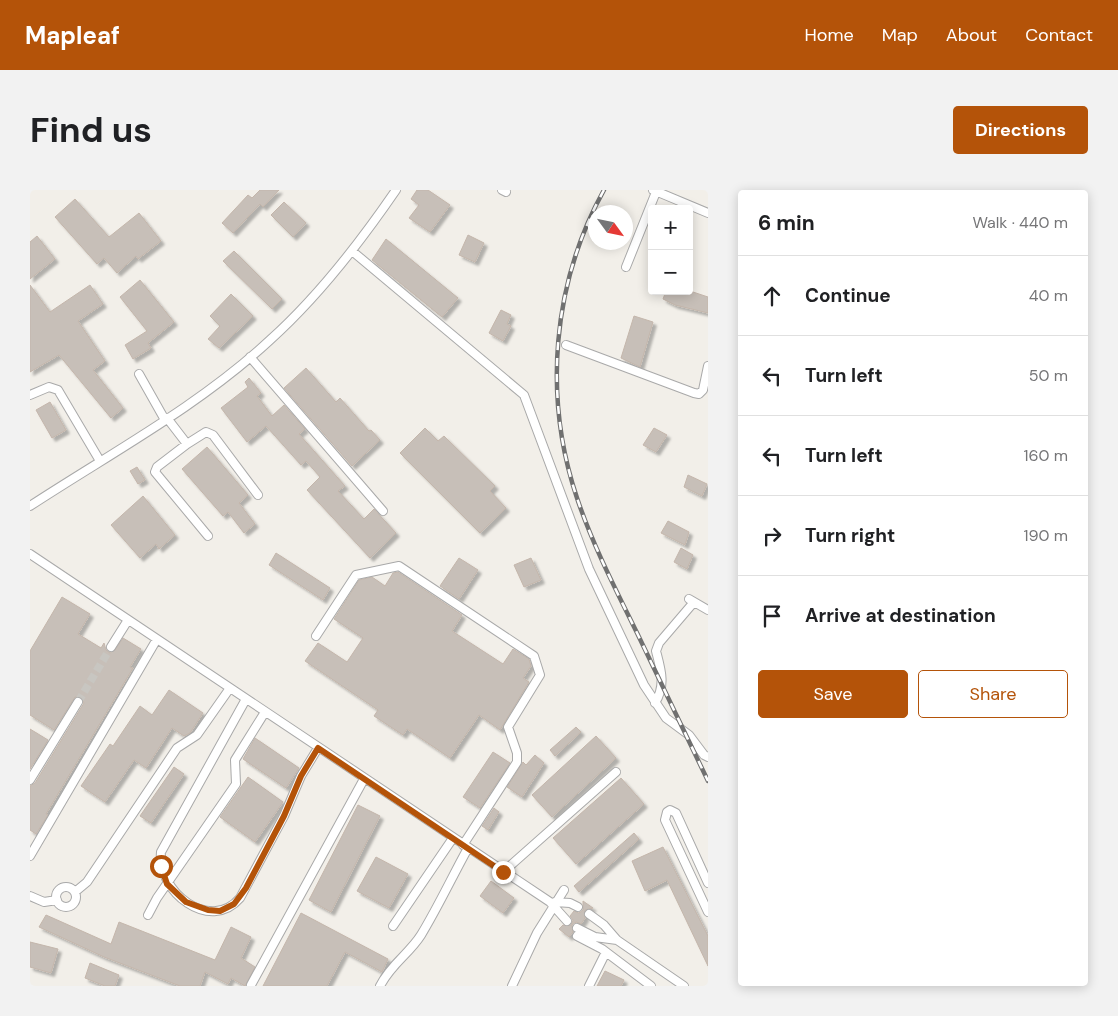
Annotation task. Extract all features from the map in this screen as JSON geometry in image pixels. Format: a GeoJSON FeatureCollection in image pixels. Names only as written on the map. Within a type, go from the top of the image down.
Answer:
{"type":"FeatureCollection","features":[{"type":"Feature","properties":{"kind":"street"},"geometry":{"type":"LineString","coordinates":[[30,506],[166,419],[250,357],[288,322],[352,251],[396,190]]}},
{"type":"Feature","properties":{"kind":"street"},"geometry":{"type":"LineString","coordinates":[[626,267],[654,191],[708,213]]}},
{"type":"Feature","properties":{"kind":"street"},"geometry":{"type":"LineString","coordinates":[[352,251],[524,395],[589,568],[655,703],[666,718],[689,735],[704,756],[708,757]]}},
{"type":"Feature","properties":{"kind":"street"},"geometry":{"type":"LineString","coordinates":[[566,345],[699,394],[703,390],[708,366]]}},
{"type":"Feature","properties":{"kind":"street"},"geometry":{"type":"LineString","coordinates":[[250,357],[383,511]]}},
{"type":"Feature","properties":{"kind":"street"},"geometry":{"type":"LineString","coordinates":[[138,374],[166,419],[187,444]]}},
{"type":"Feature","properties":{"kind":"street"},"geometry":{"type":"LineString","coordinates":[[30,395],[49,387],[58,390],[100,461]]}},
{"type":"Feature","properties":{"kind":"street"},"geometry":{"type":"LineString","coordinates":[[208,536],[155,472],[157,467],[206,432],[213,435],[258,495]]}},
{"type":"Feature","properties":{"kind":"street"},"geometry":{"type":"LineString","coordinates":[[30,554],[465,847],[554,904],[566,920]]}},
{"type":"Feature","properties":{"kind":"street"},"geometry":{"type":"LineString","coordinates":[[316,636],[356,575],[399,566],[534,656],[540,674],[508,727],[517,753],[517,762],[465,847],[421,935],[409,950],[394,963],[380,986]]}},
{"type":"Feature","properties":{"kind":"street"},"geometry":{"type":"LineString","coordinates":[[655,703],[660,695],[663,673],[656,651],[659,643],[691,600],[708,610]]}},
{"type":"Feature","properties":{"kind":"street"},"geometry":{"type":"LineString","coordinates":[[111,647],[128,620]]}},
{"type":"Feature","properties":{"kind":"street"},"geometry":{"type":"LineString","coordinates":[[30,856],[157,639]]}},
{"type":"Feature","properties":{"kind":"street"},"geometry":{"type":"LineString","coordinates":[[75,892],[67,887],[61,888],[57,893],[57,900],[64,907],[71,906],[75,901],[75,892],[86,882],[177,748],[197,735],[230,688]]}},
{"type":"Feature","properties":{"kind":"street"},"geometry":{"type":"LineString","coordinates":[[246,699],[163,846],[161,866],[167,884],[176,894],[195,906],[220,911],[234,904],[246,888],[284,816],[301,776],[318,748]]}},
{"type":"Feature","properties":{"kind":"street"},"geometry":{"type":"LineString","coordinates":[[30,780],[78,702]]}},
{"type":"Feature","properties":{"kind":"street"},"geometry":{"type":"LineString","coordinates":[[148,915],[167,884],[236,784],[235,760],[265,712]]}},
{"type":"Feature","properties":{"kind":"street"},"geometry":{"type":"LineString","coordinates":[[503,872],[616,772]]}},
{"type":"Feature","properties":{"kind":"street"},"geometry":{"type":"LineString","coordinates":[[251,985],[364,779]]}},
{"type":"Feature","properties":{"kind":"street"},"geometry":{"type":"LineString","coordinates":[[708,884],[676,813],[670,810],[667,812],[665,820],[708,911]]}},
{"type":"Feature","properties":{"kind":"street"},"geometry":{"type":"LineString","coordinates":[[393,926],[453,838]]}},
{"type":"Feature","properties":{"kind":"street"},"geometry":{"type":"LineString","coordinates":[[512,986],[537,933],[564,890]]}},
{"type":"Feature","properties":{"kind":"street"},"geometry":{"type":"LineString","coordinates":[[30,896],[44,902],[57,900]]}},
{"type":"Feature","properties":{"kind":"street"},"geometry":{"type":"LineString","coordinates":[[554,904],[578,907]]}},
{"type":"Feature","properties":{"kind":"street"},"geometry":{"type":"LineString","coordinates":[[589,914],[604,925],[617,940],[684,986]]}},
{"type":"Feature","properties":{"kind":"street"},"geometry":{"type":"LineString","coordinates":[[617,940],[577,932],[651,986]]}},
{"type":"Feature","properties":{"kind":"street"},"geometry":{"type":"LineString","coordinates":[[589,986],[606,952]]}},
{"type":"Feature","properties":{"kind":"street"},"geometry":{"type":"LineString","coordinates":[[635,986],[640,977]]}},
{"type":"Feature","properties":{"kind":"building"},"geometry":{"type":"Polygon","coordinates":[[[260,190],[279,190],[263,207],[260,204],[233,233],[222,223],[248,195],[252,198],[260,190]]]}},
{"type":"Feature","properties":{"kind":"building"},"geometry":{"type":"Polygon","coordinates":[[[417,190],[428,190],[450,205],[430,232],[409,218],[419,205],[411,199],[417,190]]]}},
{"type":"Feature","properties":{"kind":"building"},"geometry":{"type":"Polygon","coordinates":[[[75,199],[109,237],[139,213],[161,241],[138,259],[136,256],[117,273],[104,258],[97,264],[55,217],[75,199]]]}},
{"type":"Feature","properties":{"kind":"building"},"geometry":{"type":"Polygon","coordinates":[[[284,202],[306,223],[293,237],[271,215],[284,202]]]}},
{"type":"Feature","properties":{"kind":"building"},"geometry":{"type":"Polygon","coordinates":[[[468,235],[484,243],[475,262],[459,255],[468,235]]]}},
{"type":"Feature","properties":{"kind":"building"},"geometry":{"type":"Polygon","coordinates":[[[37,236],[55,259],[30,279],[30,242],[37,236]]]}},
{"type":"Feature","properties":{"kind":"building"},"geometry":{"type":"Polygon","coordinates":[[[386,239],[458,298],[442,317],[372,260],[386,239]]]}},
{"type":"Feature","properties":{"kind":"building"},"geometry":{"type":"Polygon","coordinates":[[[234,251],[282,299],[272,309],[223,261],[234,251]]]}},
{"type":"Feature","properties":{"kind":"building"},"geometry":{"type":"Polygon","coordinates":[[[140,280],[174,322],[148,343],[151,348],[133,359],[125,345],[147,331],[120,297],[140,280]]]}},
{"type":"Feature","properties":{"kind":"building"},"geometry":{"type":"Polygon","coordinates":[[[30,285],[50,312],[90,285],[103,304],[78,321],[105,361],[93,370],[123,408],[111,418],[59,355],[30,372],[30,285]]]}},
{"type":"Feature","properties":{"kind":"building"},"geometry":{"type":"Polygon","coordinates":[[[693,292],[708,297],[708,313],[675,305],[663,299],[664,295],[693,295],[693,292]]]}},
{"type":"Feature","properties":{"kind":"building"},"geometry":{"type":"Polygon","coordinates":[[[231,294],[253,316],[219,348],[208,339],[220,326],[210,316],[231,294]]]}},
{"type":"Feature","properties":{"kind":"building"},"geometry":{"type":"Polygon","coordinates":[[[501,310],[511,315],[507,324],[511,326],[503,341],[489,333],[501,310]]]}},
{"type":"Feature","properties":{"kind":"building"},"geometry":{"type":"Polygon","coordinates":[[[634,316],[653,322],[640,367],[621,358],[634,316]]]}},
{"type":"Feature","properties":{"kind":"building"},"geometry":{"type":"Polygon","coordinates":[[[306,368],[336,402],[340,398],[369,431],[371,430],[380,440],[352,466],[284,388],[306,368]]]}},
{"type":"Feature","properties":{"kind":"building"},"geometry":{"type":"Polygon","coordinates":[[[249,378],[261,393],[257,396],[272,416],[284,405],[305,429],[299,434],[345,486],[338,491],[364,519],[374,509],[396,533],[370,558],[307,490],[320,477],[306,461],[301,465],[266,426],[247,442],[221,408],[248,387],[245,382],[249,378]]]}},
{"type":"Feature","properties":{"kind":"building"},"geometry":{"type":"Polygon","coordinates":[[[50,402],[66,430],[52,438],[36,410],[50,402]]]}},
{"type":"Feature","properties":{"kind":"building"},"geometry":{"type":"Polygon","coordinates":[[[425,428],[438,441],[444,436],[495,486],[490,491],[506,508],[480,533],[400,453],[425,428]]]}},
{"type":"Feature","properties":{"kind":"building"},"geometry":{"type":"Polygon","coordinates":[[[654,428],[667,435],[656,452],[643,445],[654,428]]]}},
{"type":"Feature","properties":{"kind":"building"},"geometry":{"type":"Polygon","coordinates":[[[207,447],[248,495],[239,503],[255,524],[244,533],[228,512],[223,516],[182,469],[207,447]]]}},
{"type":"Feature","properties":{"kind":"building"},"geometry":{"type":"Polygon","coordinates":[[[137,467],[145,480],[138,484],[130,471],[137,467]]]}},
{"type":"Feature","properties":{"kind":"building"},"geometry":{"type":"Polygon","coordinates":[[[688,475],[707,484],[702,496],[684,487],[688,475]]]}},
{"type":"Feature","properties":{"kind":"building"},"geometry":{"type":"Polygon","coordinates":[[[143,496],[175,535],[159,549],[156,544],[140,558],[111,525],[143,496]]]}},
{"type":"Feature","properties":{"kind":"building"},"geometry":{"type":"Polygon","coordinates":[[[668,521],[689,532],[685,545],[661,533],[668,521]]]}},
{"type":"Feature","properties":{"kind":"building"},"geometry":{"type":"Polygon","coordinates":[[[681,548],[693,555],[687,569],[674,562],[681,548]]]}},
{"type":"Feature","properties":{"kind":"building"},"geometry":{"type":"Polygon","coordinates":[[[276,553],[330,588],[323,600],[269,565],[276,553]]]}},
{"type":"Feature","properties":{"kind":"building"},"geometry":{"type":"Polygon","coordinates":[[[459,558],[478,570],[459,599],[440,586],[459,558]]]}},
{"type":"Feature","properties":{"kind":"building"},"geometry":{"type":"Polygon","coordinates":[[[531,558],[541,580],[524,587],[514,565],[531,558]]]}},
{"type":"Feature","properties":{"kind":"building"},"geometry":{"type":"Polygon","coordinates":[[[398,572],[462,615],[452,631],[503,664],[513,649],[529,659],[531,666],[523,678],[529,682],[500,730],[479,715],[450,758],[407,729],[403,735],[374,716],[378,710],[305,661],[318,643],[347,662],[363,638],[334,619],[359,580],[372,577],[385,586],[393,573],[398,572]]]}},
{"type":"Feature","properties":{"kind":"building"},"geometry":{"type":"Polygon","coordinates":[[[62,597],[90,614],[78,634],[101,648],[104,643],[106,650],[110,653],[115,650],[123,638],[141,649],[130,667],[133,668],[36,834],[30,830],[30,786],[35,783],[84,703],[81,698],[75,697],[54,730],[30,715],[30,651],[62,597]]]}},
{"type":"Feature","properties":{"kind":"building"},"geometry":{"type":"Polygon","coordinates":[[[169,690],[203,713],[190,733],[184,736],[172,728],[146,768],[134,760],[105,802],[81,786],[110,744],[113,746],[140,706],[152,715],[169,690]]]}},
{"type":"Feature","properties":{"kind":"building"},"geometry":{"type":"Polygon","coordinates":[[[576,727],[581,732],[555,756],[550,750],[576,727]]]}},
{"type":"Feature","properties":{"kind":"building"},"geometry":{"type":"Polygon","coordinates":[[[30,729],[48,740],[30,769],[30,729]]]}},
{"type":"Feature","properties":{"kind":"building"},"geometry":{"type":"Polygon","coordinates":[[[596,736],[616,758],[552,817],[532,795],[596,736]]]}},
{"type":"Feature","properties":{"kind":"building"},"geometry":{"type":"Polygon","coordinates":[[[255,738],[299,768],[286,788],[243,759],[255,738]]]}},
{"type":"Feature","properties":{"kind":"building"},"geometry":{"type":"Polygon","coordinates":[[[493,752],[510,763],[480,808],[463,797],[493,752]]]}},
{"type":"Feature","properties":{"kind":"building"},"geometry":{"type":"Polygon","coordinates":[[[535,755],[544,763],[522,797],[507,787],[523,762],[526,765],[535,755]]]}},
{"type":"Feature","properties":{"kind":"building"},"geometry":{"type":"Polygon","coordinates":[[[174,767],[184,774],[151,823],[140,816],[174,767]]]}},
{"type":"Feature","properties":{"kind":"building"},"geometry":{"type":"Polygon","coordinates":[[[248,777],[283,802],[255,842],[220,817],[248,777]]]}},
{"type":"Feature","properties":{"kind":"building"},"geometry":{"type":"Polygon","coordinates":[[[621,778],[644,804],[576,864],[553,838],[621,778]]]}},
{"type":"Feature","properties":{"kind":"building"},"geometry":{"type":"Polygon","coordinates":[[[358,805],[380,816],[331,912],[309,900],[358,805]]]}},
{"type":"Feature","properties":{"kind":"building"},"geometry":{"type":"Polygon","coordinates":[[[494,808],[499,812],[488,830],[482,826],[494,808]]]}},
{"type":"Feature","properties":{"kind":"building"},"geometry":{"type":"Polygon","coordinates":[[[634,833],[639,839],[579,892],[574,886],[634,833]]]}},
{"type":"Feature","properties":{"kind":"building"},"geometry":{"type":"Polygon","coordinates":[[[663,847],[708,936],[708,966],[667,880],[645,891],[632,861],[663,847]]]}},
{"type":"Feature","properties":{"kind":"building"},"geometry":{"type":"Polygon","coordinates":[[[376,857],[408,874],[389,908],[357,891],[376,857]]]}},
{"type":"Feature","properties":{"kind":"building"},"geometry":{"type":"Polygon","coordinates":[[[491,881],[514,898],[503,913],[480,896],[491,881]]]}},
{"type":"Feature","properties":{"kind":"building"},"geometry":{"type":"Polygon","coordinates":[[[583,901],[593,908],[585,910],[585,918],[581,924],[576,922],[572,925],[573,932],[569,937],[559,929],[563,925],[571,925],[573,920],[570,916],[574,911],[579,913],[583,910],[583,901]]]}},
{"type":"Feature","properties":{"kind":"building"},"geometry":{"type":"Polygon","coordinates":[[[301,913],[388,959],[382,972],[345,952],[327,986],[263,986],[301,913]]]}},
{"type":"Feature","properties":{"kind":"building"},"geometry":{"type":"Polygon","coordinates":[[[46,915],[111,944],[119,922],[215,960],[231,927],[251,937],[241,958],[255,967],[245,986],[231,978],[228,984],[205,972],[200,986],[180,986],[104,957],[39,927],[46,915]]]}},
{"type":"Feature","properties":{"kind":"building"},"geometry":{"type":"Polygon","coordinates":[[[30,942],[58,949],[51,973],[30,967],[30,942]]]}},
{"type":"Feature","properties":{"kind":"building"},"geometry":{"type":"Polygon","coordinates":[[[90,963],[119,975],[115,986],[105,986],[85,978],[90,963]]]}},
{"type":"Feature","properties":{"kind":"building"},"geometry":{"type":"Polygon","coordinates":[[[605,971],[624,980],[621,986],[597,986],[605,971]]]}},
{"type":"Feature","properties":{"kind":"tunnel"},"geometry":{"type":"LineString","coordinates":[[78,702],[111,647]]}},
{"type":"Feature","properties":{"kind":"railway"},"geometry":{"type":"LineString","coordinates":[[604,190],[587,226],[573,264],[564,302],[558,341],[557,381],[566,460],[583,516],[598,551],[708,781]]}},
{"type":"Feature","properties":{"kind":"route"},"geometry":{"type":"LineString","coordinates":[[161,866],[167,884],[186,902],[208,910],[220,911],[234,904],[246,888],[284,816],[304,770],[318,748],[503,872]]}}]}
